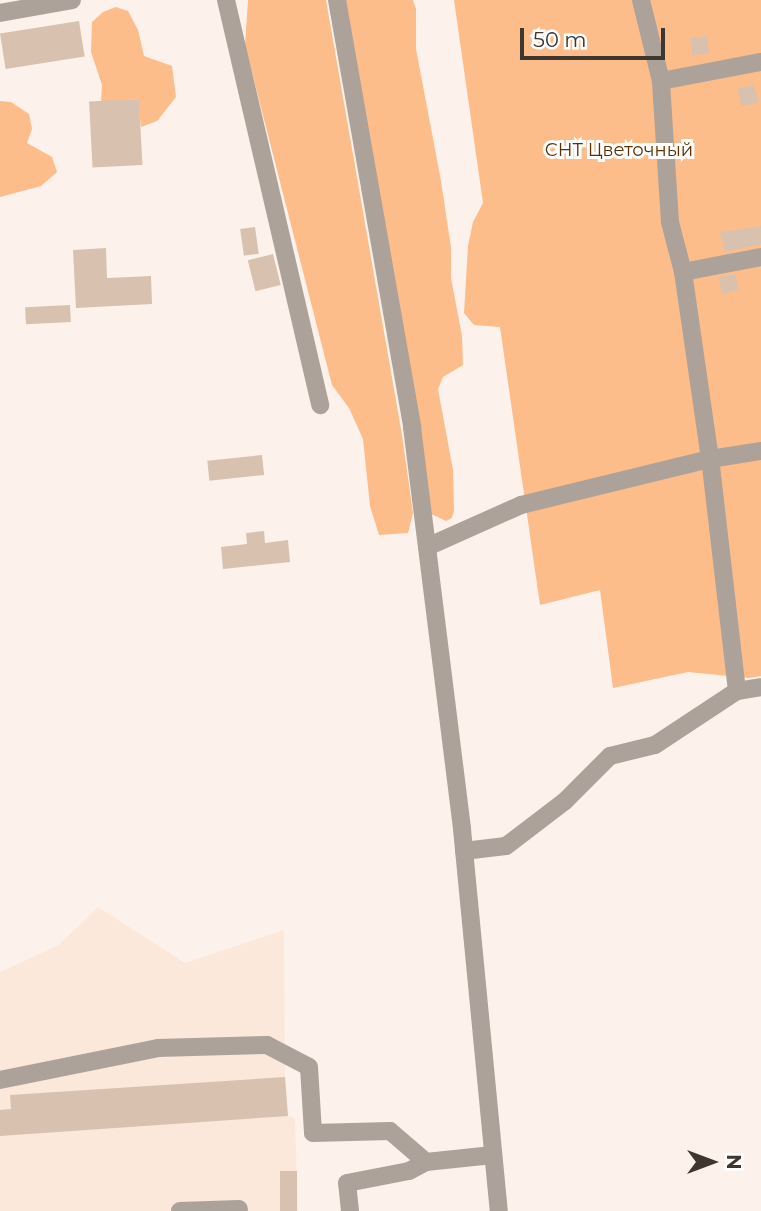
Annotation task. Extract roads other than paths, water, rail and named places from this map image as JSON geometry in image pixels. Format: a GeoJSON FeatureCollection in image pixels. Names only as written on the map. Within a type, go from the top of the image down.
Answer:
{"type":"FeatureCollection","features":[{"type":"Feature","properties":{"kind":"street"},"geometry":{"type":"LineString","coordinates":[[0,13],[72,0]]}},
{"type":"Feature","properties":{"kind":"street"},"geometry":{"type":"LineString","coordinates":[[226,0],[320,405]]}},
{"type":"Feature","properties":{"kind":"street"},"geometry":{"type":"LineString","coordinates":[[337,0],[412,427],[464,852],[499,1211]]}},
{"type":"Feature","properties":{"kind":"street"},"geometry":{"type":"LineString","coordinates":[[641,0],[661,81],[670,222],[682,272],[710,459],[737,691]]}},
{"type":"Feature","properties":{"kind":"street"},"geometry":{"type":"LineString","coordinates":[[661,81],[761,62]]}},
{"type":"Feature","properties":{"kind":"street"},"geometry":{"type":"LineString","coordinates":[[682,272],[761,257]]}},
{"type":"Feature","properties":{"kind":"street"},"geometry":{"type":"LineString","coordinates":[[427,547],[521,505],[710,459],[761,451]]}},
{"type":"Feature","properties":{"kind":"street"},"geometry":{"type":"LineString","coordinates":[[464,852],[506,846],[565,801],[610,756],[655,745],[737,691],[761,687]]}},
{"type":"Feature","properties":{"kind":"street"},"geometry":{"type":"LineString","coordinates":[[0,1080],[158,1048],[267,1045],[309,1067],[313,1133],[390,1131],[426,1162]]}},
{"type":"Feature","properties":{"kind":"street"},"geometry":{"type":"LineString","coordinates":[[350,1211],[347,1183],[409,1171],[426,1162],[493,1155]]}},
{"type":"Feature","properties":{"kind":"street"},"geometry":{"type":"LineString","coordinates":[[180,1211],[239,1209]]}},
{"type":"Feature","properties":{"kind":"park label","name":"СНТ Цветочный"},"geometry":{"type":"Point","coordinates":[619,150]}}]}
